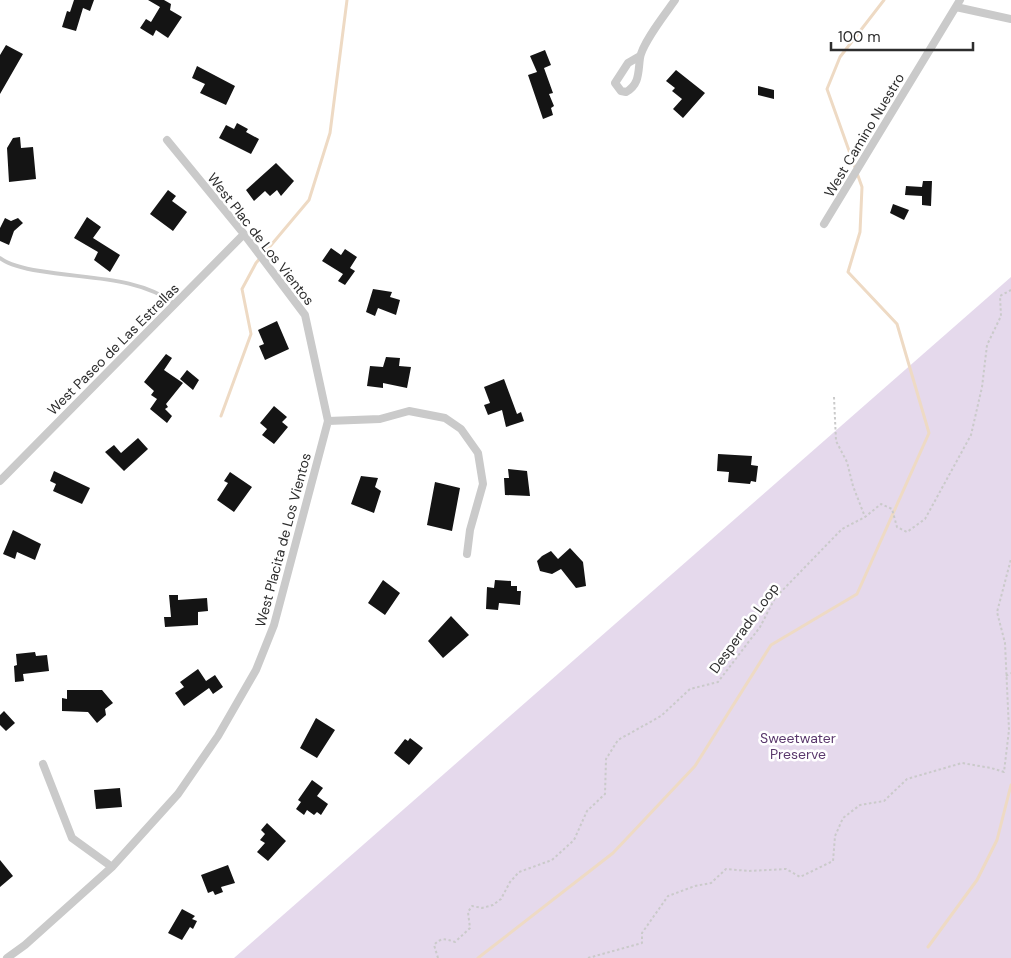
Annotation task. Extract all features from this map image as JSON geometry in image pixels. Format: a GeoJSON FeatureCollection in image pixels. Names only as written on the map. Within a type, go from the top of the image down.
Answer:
{"type":"FeatureCollection","features":[{"type":"Feature","properties":{"kind":"street"},"geometry":{"type":"LineString","coordinates":[[640,56],[628,63],[615,83],[621,91],[626,92],[633,88],[640,70],[640,56],[658,23],[675,0]]}},
{"type":"Feature","properties":{"kind":"street","name":"West Camino Nuestro"},"geometry":{"type":"LineString","coordinates":[[824,224],[958,3],[1011,19]]}},
{"type":"Feature","properties":{"kind":"street","name":"West Plac de Los Vientos"},"geometry":{"type":"LineString","coordinates":[[167,140],[244,234],[305,315],[328,421]]}},
{"type":"Feature","properties":{"kind":"street","name":"West Paseo de Las Estrellas"},"geometry":{"type":"LineString","coordinates":[[0,481],[244,234]]}},
{"type":"Feature","properties":{"kind":"street"},"geometry":{"type":"LineString","coordinates":[[328,421],[380,419],[409,411],[445,418],[462,429],[478,453],[483,484],[470,530],[467,554]]}},
{"type":"Feature","properties":{"kind":"street","name":"West Placita de Los Vientos"},"geometry":{"type":"LineString","coordinates":[[7,958],[25,945],[112,866],[178,794],[218,736],[256,670],[274,626],[328,421]]}},
{"type":"Feature","properties":{"kind":"street"},"geometry":{"type":"LineString","coordinates":[[43,764],[72,838],[112,866]]}},
{"type":"Feature","properties":{"kind":"lane"},"geometry":{"type":"LineString","coordinates":[[0,258],[25,268],[119,282],[151,290],[164,295],[175,304]]}},
{"type":"Feature","properties":{"kind":"path","name":"Desperado Loop"},"geometry":{"type":"LineString","coordinates":[[438,958],[434,945],[438,940],[445,938],[456,942],[470,928],[468,912],[472,906],[482,908],[493,905],[501,899],[510,882],[520,872],[552,860],[574,840],[587,811],[605,794],[606,759],[618,740],[661,716],[690,689],[718,682],[760,627],[775,598],[842,529],[865,517],[881,504],[892,510],[897,527],[907,532],[925,519],[971,435],[982,387],[987,344],[1001,316],[1000,296],[1011,290]]}},
{"type":"Feature","properties":{"kind":"path"},"geometry":{"type":"LineString","coordinates":[[834,397],[836,441],[847,462],[853,486],[865,517]]}},
{"type":"Feature","properties":{"kind":"path"},"geometry":{"type":"LineString","coordinates":[[588,958],[642,944],[642,933],[668,896],[695,886],[711,883],[726,869],[786,869],[800,878],[833,861],[835,836],[843,818],[860,805],[884,802],[907,779],[962,763],[1004,772],[1009,730],[1005,643],[997,612],[1011,559]]}},
{"type":"Feature","properties":{"kind":"path"},"geometry":{"type":"LineString","coordinates":[[1006,676],[1011,674]]}},
{"type":"Feature","properties":{"kind":"green space","name":"Sweetwater Preserve"},"geometry":{"type":"Polygon","coordinates":[[[1011,277],[1011,958],[234,958],[1011,277]]]}},
{"type":"Feature","properties":{"kind":"building"},"geometry":{"type":"Polygon","coordinates":[[[74,0],[94,0],[90,11],[83,8],[76,31],[62,27],[67,11],[70,12],[74,0]]]}},
{"type":"Feature","properties":{"kind":"building"},"geometry":{"type":"Polygon","coordinates":[[[148,0],[164,0],[171,4],[170,10],[182,17],[168,38],[156,30],[153,36],[140,28],[146,19],[151,22],[160,7],[148,0]]]}},
{"type":"Feature","properties":{"kind":"building"},"geometry":{"type":"Polygon","coordinates":[[[6,45],[23,54],[0,94],[0,55],[6,45]]]}},
{"type":"Feature","properties":{"kind":"building"},"geometry":{"type":"Polygon","coordinates":[[[545,50],[551,65],[544,68],[553,93],[549,94],[554,106],[551,108],[553,115],[543,119],[528,75],[537,72],[530,56],[545,50]]]}},
{"type":"Feature","properties":{"kind":"building"},"geometry":{"type":"Polygon","coordinates":[[[197,66],[235,86],[226,105],[200,93],[205,84],[192,78],[197,66]]]}},
{"type":"Feature","properties":{"kind":"building"},"geometry":{"type":"Polygon","coordinates":[[[676,70],[705,93],[683,118],[673,109],[682,99],[672,91],[675,88],[666,81],[676,70]]]}},
{"type":"Feature","properties":{"kind":"building"},"geometry":{"type":"Polygon","coordinates":[[[758,86],[774,90],[774,99],[758,95],[758,86]]]}},
{"type":"Feature","properties":{"kind":"building"},"geometry":{"type":"Polygon","coordinates":[[[237,123],[248,129],[246,132],[259,139],[251,154],[219,138],[226,125],[234,129],[237,123]]]}},
{"type":"Feature","properties":{"kind":"building"},"geometry":{"type":"Polygon","coordinates":[[[20,137],[21,148],[33,147],[36,179],[9,182],[7,148],[13,138],[20,137]]]}},
{"type":"Feature","properties":{"kind":"building"},"geometry":{"type":"Polygon","coordinates":[[[276,163],[294,181],[281,196],[277,190],[270,196],[265,191],[254,201],[246,190],[276,163]]]}},
{"type":"Feature","properties":{"kind":"building"},"geometry":{"type":"Polygon","coordinates":[[[923,181],[932,181],[931,206],[922,205],[922,196],[905,195],[906,186],[922,187],[923,181]]]}},
{"type":"Feature","properties":{"kind":"building"},"geometry":{"type":"Polygon","coordinates":[[[168,190],[176,196],[172,201],[187,212],[173,231],[150,214],[168,190]]]}},
{"type":"Feature","properties":{"kind":"building"},"geometry":{"type":"Polygon","coordinates":[[[893,204],[909,210],[904,220],[890,213],[893,204]]]}},
{"type":"Feature","properties":{"kind":"building"},"geometry":{"type":"Polygon","coordinates":[[[87,217],[101,227],[93,238],[120,255],[110,272],[94,260],[98,252],[74,238],[87,217]]]}},
{"type":"Feature","properties":{"kind":"building"},"geometry":{"type":"Polygon","coordinates":[[[5,218],[11,221],[18,218],[23,223],[14,231],[9,245],[0,241],[0,228],[5,218]]]}},
{"type":"Feature","properties":{"kind":"building"},"geometry":{"type":"Polygon","coordinates":[[[331,248],[341,255],[345,249],[357,257],[350,268],[355,271],[345,285],[338,281],[343,274],[322,261],[331,248]]]}},
{"type":"Feature","properties":{"kind":"building"},"geometry":{"type":"Polygon","coordinates":[[[373,289],[392,292],[390,297],[400,300],[396,315],[378,308],[375,316],[366,312],[373,289]]]}},
{"type":"Feature","properties":{"kind":"building"},"geometry":{"type":"Polygon","coordinates":[[[277,321],[289,349],[265,360],[259,346],[264,344],[258,330],[277,321]]]}},
{"type":"Feature","properties":{"kind":"building"},"geometry":{"type":"Polygon","coordinates":[[[166,354],[172,358],[164,370],[183,383],[166,404],[168,407],[165,409],[172,416],[167,423],[150,409],[157,399],[151,395],[154,391],[144,382],[166,354]]]}},
{"type":"Feature","properties":{"kind":"building"},"geometry":{"type":"Polygon","coordinates":[[[386,357],[400,358],[399,366],[411,367],[407,388],[383,383],[383,388],[367,386],[370,366],[383,367],[386,357]]]}},
{"type":"Feature","properties":{"kind":"building"},"geometry":{"type":"Polygon","coordinates":[[[187,370],[199,380],[193,390],[180,379],[187,370]]]}},
{"type":"Feature","properties":{"kind":"building"},"geometry":{"type":"Polygon","coordinates":[[[504,379],[517,414],[521,412],[524,421],[506,427],[502,410],[488,415],[484,405],[490,403],[484,387],[504,379]]]}},
{"type":"Feature","properties":{"kind":"building"},"geometry":{"type":"Polygon","coordinates":[[[274,406],[287,417],[282,422],[288,427],[274,444],[262,435],[267,429],[260,423],[274,406]]]}},
{"type":"Feature","properties":{"kind":"building"},"geometry":{"type":"Polygon","coordinates":[[[138,438],[148,449],[124,471],[105,452],[114,445],[121,453],[138,438]]]}},
{"type":"Feature","properties":{"kind":"building"},"geometry":{"type":"Polygon","coordinates":[[[718,454],[752,456],[751,465],[758,466],[756,482],[751,481],[750,484],[728,482],[729,472],[717,471],[718,454]]]}},
{"type":"Feature","properties":{"kind":"building"},"geometry":{"type":"Polygon","coordinates":[[[508,469],[527,471],[530,496],[505,495],[504,478],[509,478],[508,469]]]}},
{"type":"Feature","properties":{"kind":"building"},"geometry":{"type":"Polygon","coordinates":[[[54,471],[90,488],[82,504],[53,491],[56,484],[50,481],[54,471]]]}},
{"type":"Feature","properties":{"kind":"building"},"geometry":{"type":"Polygon","coordinates":[[[230,472],[252,487],[234,512],[217,500],[228,483],[224,481],[230,472]]]}},
{"type":"Feature","properties":{"kind":"building"},"geometry":{"type":"Polygon","coordinates":[[[361,476],[378,478],[375,487],[381,491],[374,513],[351,504],[361,476]]]}},
{"type":"Feature","properties":{"kind":"building"},"geometry":{"type":"Polygon","coordinates":[[[435,482],[460,488],[452,531],[427,525],[435,482]]]}},
{"type":"Feature","properties":{"kind":"building"},"geometry":{"type":"Polygon","coordinates":[[[13,530],[41,544],[35,560],[17,552],[15,559],[3,554],[13,530]]]}},
{"type":"Feature","properties":{"kind":"building"},"geometry":{"type":"Polygon","coordinates":[[[570,548],[583,562],[586,586],[576,588],[561,569],[552,574],[540,571],[537,561],[542,556],[551,551],[558,559],[570,548]]]}},
{"type":"Feature","properties":{"kind":"building"},"geometry":{"type":"Polygon","coordinates":[[[383,580],[400,593],[385,615],[368,603],[383,580]]]}},
{"type":"Feature","properties":{"kind":"building"},"geometry":{"type":"Polygon","coordinates":[[[495,580],[511,581],[511,586],[517,586],[517,591],[521,591],[520,605],[499,603],[498,610],[486,609],[487,587],[494,588],[495,580]]]}},
{"type":"Feature","properties":{"kind":"building"},"geometry":{"type":"Polygon","coordinates":[[[169,595],[178,595],[178,600],[207,598],[208,611],[198,612],[198,625],[165,627],[164,617],[171,617],[169,595]]]}},
{"type":"Feature","properties":{"kind":"building"},"geometry":{"type":"Polygon","coordinates":[[[451,616],[469,635],[443,658],[428,641],[451,616]]]}},
{"type":"Feature","properties":{"kind":"building"},"geometry":{"type":"Polygon","coordinates":[[[35,652],[36,656],[47,655],[49,671],[23,674],[24,681],[15,682],[14,666],[17,665],[16,654],[35,652]]]}},
{"type":"Feature","properties":{"kind":"building"},"geometry":{"type":"Polygon","coordinates":[[[198,669],[206,681],[215,675],[223,687],[213,694],[209,688],[184,706],[175,693],[184,687],[180,682],[198,669]]]}},
{"type":"Feature","properties":{"kind":"building"},"geometry":{"type":"Polygon","coordinates":[[[67,690],[102,690],[113,703],[105,709],[106,715],[97,723],[88,712],[62,711],[62,698],[67,699],[67,690]]]}},
{"type":"Feature","properties":{"kind":"building"},"geometry":{"type":"Polygon","coordinates":[[[4,711],[15,723],[6,731],[0,725],[0,715],[4,711]]]}},
{"type":"Feature","properties":{"kind":"building"},"geometry":{"type":"Polygon","coordinates":[[[316,718],[335,730],[317,758],[300,748],[316,718]]]}},
{"type":"Feature","properties":{"kind":"building"},"geometry":{"type":"Polygon","coordinates":[[[410,738],[423,748],[409,765],[394,753],[405,739],[408,741],[410,738]]]}},
{"type":"Feature","properties":{"kind":"building"},"geometry":{"type":"Polygon","coordinates":[[[312,780],[323,788],[317,796],[328,804],[321,815],[317,812],[314,815],[307,810],[304,815],[296,809],[301,802],[298,800],[312,780]]]}},
{"type":"Feature","properties":{"kind":"building"},"geometry":{"type":"Polygon","coordinates":[[[120,788],[122,807],[96,809],[94,790],[120,788]]]}},
{"type":"Feature","properties":{"kind":"building"},"geometry":{"type":"Polygon","coordinates":[[[267,823],[286,841],[268,861],[257,852],[265,843],[260,840],[265,834],[261,830],[267,823]]]}},
{"type":"Feature","properties":{"kind":"building"},"geometry":{"type":"Polygon","coordinates":[[[0,860],[13,876],[0,887],[0,860]]]}},
{"type":"Feature","properties":{"kind":"building"},"geometry":{"type":"Polygon","coordinates":[[[228,865],[235,883],[221,887],[223,892],[215,895],[213,891],[208,893],[201,875],[228,865]]]}},
{"type":"Feature","properties":{"kind":"building"},"geometry":{"type":"Polygon","coordinates":[[[182,909],[195,916],[192,919],[197,921],[193,929],[190,927],[182,940],[168,933],[182,909]]]}},
{"type":"Feature","properties":{"kind":"waterway"},"geometry":{"type":"LineString","coordinates":[[221,416],[251,334],[242,289],[256,263],[309,200],[330,133],[347,0]]}},
{"type":"Feature","properties":{"kind":"waterway"},"geometry":{"type":"LineString","coordinates":[[478,958],[613,853],[695,766],[771,645],[857,594],[929,433],[897,324],[848,272],[860,232],[862,187],[827,89],[840,57],[884,0]]}},
{"type":"Feature","properties":{"kind":"waterway"},"geometry":{"type":"LineString","coordinates":[[928,947],[977,880],[997,840],[1011,785]]}}]}
